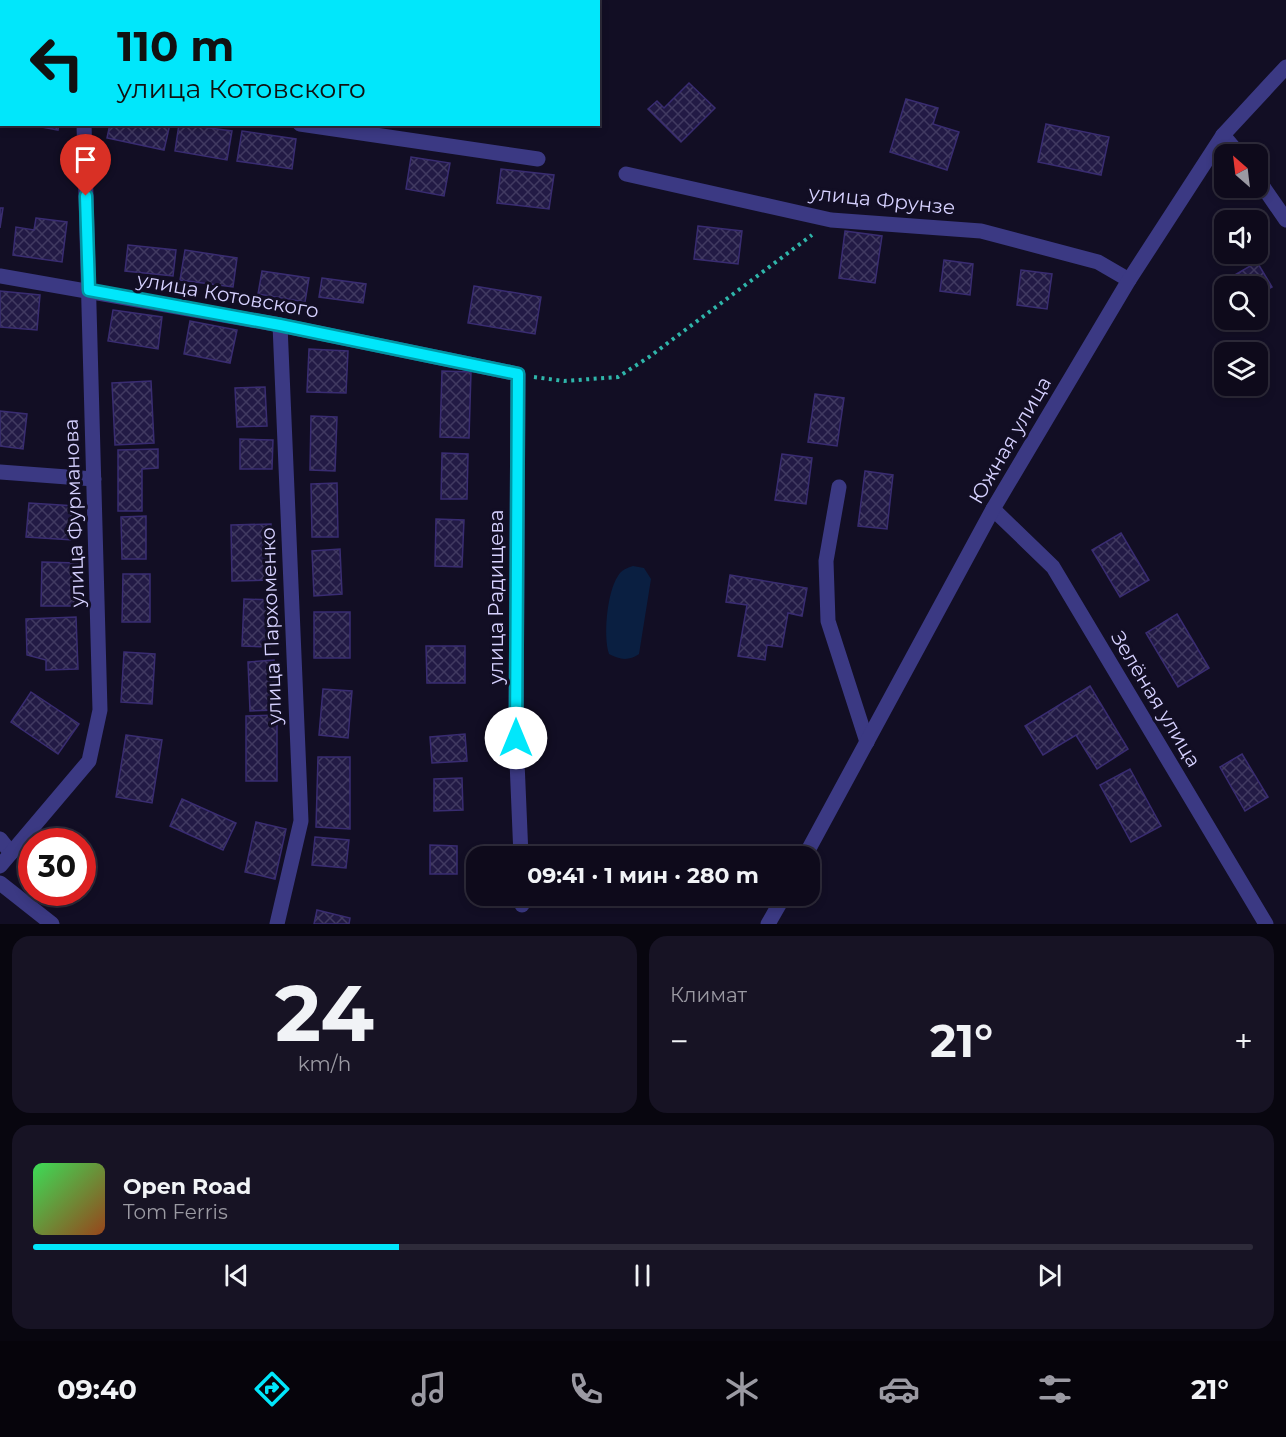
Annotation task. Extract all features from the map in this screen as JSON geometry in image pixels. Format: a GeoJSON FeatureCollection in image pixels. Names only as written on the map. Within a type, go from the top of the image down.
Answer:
{"type":"FeatureCollection","features":[{"type":"Feature","properties":{"kind":"street","name":"Южная улица"},"geometry":{"type":"LineString","coordinates":[[810,846],[993,510],[1129,280],[1223,135],[1286,67]]}},
{"type":"Feature","properties":{"kind":"street","name":"улица Фурманова"},"geometry":{"type":"LineString","coordinates":[[0,866],[89,761],[100,710],[84,126]]}},
{"type":"Feature","properties":{"kind":"street"},"geometry":{"type":"LineString","coordinates":[[314,126],[538,159]]}},
{"type":"Feature","properties":{"kind":"street"},"geometry":{"type":"LineString","coordinates":[[1223,135],[1231,144]]}},
{"type":"Feature","properties":{"kind":"street","name":"улица Фрунзе"},"geometry":{"type":"LineString","coordinates":[[626,174],[831,220],[981,231],[1098,262],[1129,280]]}},
{"type":"Feature","properties":{"kind":"street"},"geometry":{"type":"LineString","coordinates":[[1268,194],[1286,220]]}},
{"type":"Feature","properties":{"kind":"street","name":"улица Котовского"},"geometry":{"type":"LineString","coordinates":[[0,276],[280,325],[518,374]]}},
{"type":"Feature","properties":{"kind":"street","name":"улица Пархоменко"},"geometry":{"type":"LineString","coordinates":[[277,924],[301,821],[280,325]]}},
{"type":"Feature","properties":{"kind":"street","name":"улица Радищева"},"geometry":{"type":"LineString","coordinates":[[518,374],[516,738],[521,846]]}},
{"type":"Feature","properties":{"kind":"street"},"geometry":{"type":"LineString","coordinates":[[0,472],[94,479]]}},
{"type":"Feature","properties":{"kind":"street"},"geometry":{"type":"LineString","coordinates":[[839,487],[826,561],[828,621],[867,742]]}},
{"type":"Feature","properties":{"kind":"street","name":"Зелёная улица"},"geometry":{"type":"LineString","coordinates":[[993,510],[1053,567],[1266,924]]}},
{"type":"Feature","properties":{"kind":"street"},"geometry":{"type":"LineString","coordinates":[[0,838],[11,853]]}},
{"type":"Feature","properties":{"kind":"street"},"geometry":{"type":"LineString","coordinates":[[0,883],[52,924]]}},
{"type":"Feature","properties":{"kind":"street"},"geometry":{"type":"LineString","coordinates":[[768,924],[778,906]]}},
{"type":"Feature","properties":{"kind":"path"},"geometry":{"type":"LineString","coordinates":[[518,374],[564,381],[618,376],[649,357],[831,220]]}},
{"type":"Feature","properties":{"kind":"water"},"geometry":{"type":"Polygon","coordinates":[[[633,566],[644,568],[651,579],[639,654],[628,659],[609,654],[606,636],[607,614],[614,583],[622,571],[633,566]]]}},
{"type":"Feature","properties":{"kind":"building"},"geometry":{"type":"Polygon","coordinates":[[[689,83],[715,108],[681,142],[648,109],[657,101],[664,108],[689,83]]]}},
{"type":"Feature","properties":{"kind":"building"},"geometry":{"type":"Polygon","coordinates":[[[906,99],[938,108],[933,124],[959,132],[947,170],[890,152],[906,99]]]}},
{"type":"Feature","properties":{"kind":"building"},"geometry":{"type":"Polygon","coordinates":[[[1046,124],[1109,137],[1101,175],[1038,162],[1046,124]]]}},
{"type":"Feature","properties":{"kind":"building"},"geometry":{"type":"Polygon","coordinates":[[[37,126],[59,126],[58,130],[37,126]]]}},
{"type":"Feature","properties":{"kind":"building"},"geometry":{"type":"Polygon","coordinates":[[[110,126],[170,126],[164,150],[107,138],[110,126]]]}},
{"type":"Feature","properties":{"kind":"building"},"geometry":{"type":"Polygon","coordinates":[[[179,126],[232,131],[227,160],[175,151],[179,126]]]}},
{"type":"Feature","properties":{"kind":"building"},"geometry":{"type":"Polygon","coordinates":[[[242,131],[296,139],[292,169],[237,161],[242,131]]]}},
{"type":"Feature","properties":{"kind":"building"},"geometry":{"type":"Polygon","coordinates":[[[411,157],[450,163],[444,196],[406,189],[411,157]]]}},
{"type":"Feature","properties":{"kind":"building"},"geometry":{"type":"Polygon","coordinates":[[[501,169],[554,175],[549,209],[497,203],[501,169]]]}},
{"type":"Feature","properties":{"kind":"building"},"geometry":{"type":"Polygon","coordinates":[[[0,208],[3,208],[0,228],[0,208]]]}},
{"type":"Feature","properties":{"kind":"building"},"geometry":{"type":"Polygon","coordinates":[[[36,218],[67,222],[62,262],[13,255],[16,227],[34,230],[36,218]]]}},
{"type":"Feature","properties":{"kind":"building"},"geometry":{"type":"Polygon","coordinates":[[[698,226],[742,231],[738,264],[694,259],[698,226]]]}},
{"type":"Feature","properties":{"kind":"building"},"geometry":{"type":"Polygon","coordinates":[[[845,231],[882,236],[875,283],[839,278],[845,231]]]}},
{"type":"Feature","properties":{"kind":"building"},"geometry":{"type":"Polygon","coordinates":[[[128,245],[176,250],[173,276],[125,271],[128,245]]]}},
{"type":"Feature","properties":{"kind":"building"},"geometry":{"type":"Polygon","coordinates":[[[185,250],[237,258],[233,287],[180,280],[185,250]]]}},
{"type":"Feature","properties":{"kind":"building"},"geometry":{"type":"Polygon","coordinates":[[[944,260],[973,264],[970,295],[940,291],[944,260]]]}},
{"type":"Feature","properties":{"kind":"building"},"geometry":{"type":"Polygon","coordinates":[[[1254,264],[1258,264],[1265,276],[1233,276],[1254,264]]]}},
{"type":"Feature","properties":{"kind":"building"},"geometry":{"type":"Polygon","coordinates":[[[1021,270],[1052,274],[1047,309],[1017,305],[1021,270]]]}},
{"type":"Feature","properties":{"kind":"building"},"geometry":{"type":"Polygon","coordinates":[[[262,271],[309,278],[305,302],[258,294],[262,271]]]}},
{"type":"Feature","properties":{"kind":"building"},"geometry":{"type":"Polygon","coordinates":[[[322,278],[366,284],[363,303],[319,297],[322,278]]]}},
{"type":"Feature","properties":{"kind":"building"},"geometry":{"type":"Polygon","coordinates":[[[474,286],[541,297],[535,334],[468,323],[474,286]]]}},
{"type":"Feature","properties":{"kind":"building"},"geometry":{"type":"Polygon","coordinates":[[[0,291],[40,295],[37,330],[0,327],[0,291]]]}},
{"type":"Feature","properties":{"kind":"building"},"geometry":{"type":"Polygon","coordinates":[[[113,310],[162,317],[158,349],[108,341],[113,310]]]}},
{"type":"Feature","properties":{"kind":"building"},"geometry":{"type":"Polygon","coordinates":[[[190,321],[237,330],[230,363],[184,354],[190,321]]]}},
{"type":"Feature","properties":{"kind":"building"},"geometry":{"type":"Polygon","coordinates":[[[309,349],[348,351],[346,393],[307,392],[309,349]]]}},
{"type":"Feature","properties":{"kind":"building"},"geometry":{"type":"Polygon","coordinates":[[[442,371],[471,372],[469,438],[440,437],[442,371]]]}},
{"type":"Feature","properties":{"kind":"building"},"geometry":{"type":"Polygon","coordinates":[[[151,381],[154,443],[115,445],[112,383],[151,381]]]}},
{"type":"Feature","properties":{"kind":"building"},"geometry":{"type":"Polygon","coordinates":[[[265,387],[267,426],[237,427],[235,388],[265,387]]]}},
{"type":"Feature","properties":{"kind":"building"},"geometry":{"type":"Polygon","coordinates":[[[815,394],[844,398],[837,446],[808,442],[815,394]]]}},
{"type":"Feature","properties":{"kind":"building"},"geometry":{"type":"Polygon","coordinates":[[[0,411],[27,414],[23,449],[0,446],[0,411]]]}},
{"type":"Feature","properties":{"kind":"building"},"geometry":{"type":"Polygon","coordinates":[[[311,416],[337,417],[335,471],[310,470],[311,416]]]}},
{"type":"Feature","properties":{"kind":"building"},"geometry":{"type":"Polygon","coordinates":[[[240,439],[273,440],[272,469],[240,469],[240,439]]]}},
{"type":"Feature","properties":{"kind":"building"},"geometry":{"type":"Polygon","coordinates":[[[158,449],[158,468],[142,469],[142,511],[118,511],[118,450],[158,449]]]}},
{"type":"Feature","properties":{"kind":"building"},"geometry":{"type":"Polygon","coordinates":[[[442,453],[468,454],[467,499],[441,499],[442,453]]]}},
{"type":"Feature","properties":{"kind":"building"},"geometry":{"type":"Polygon","coordinates":[[[782,454],[812,458],[806,504],[775,500],[782,454]]]}},
{"type":"Feature","properties":{"kind":"building"},"geometry":{"type":"Polygon","coordinates":[[[865,471],[893,475],[887,529],[858,526],[865,471]]]}},
{"type":"Feature","properties":{"kind":"building"},"geometry":{"type":"Polygon","coordinates":[[[337,483],[338,537],[312,537],[311,484],[337,483]]]}},
{"type":"Feature","properties":{"kind":"building"},"geometry":{"type":"Polygon","coordinates":[[[29,503],[76,506],[73,540],[26,537],[29,503]]]}},
{"type":"Feature","properties":{"kind":"building"},"geometry":{"type":"Polygon","coordinates":[[[146,516],[146,559],[122,559],[121,517],[146,516]]]}},
{"type":"Feature","properties":{"kind":"building"},"geometry":{"type":"Polygon","coordinates":[[[436,519],[464,520],[462,567],[435,566],[436,519]]]}},
{"type":"Feature","properties":{"kind":"building"},"geometry":{"type":"Polygon","coordinates":[[[271,524],[272,580],[232,581],[231,525],[271,524]]]}},
{"type":"Feature","properties":{"kind":"building"},"geometry":{"type":"Polygon","coordinates":[[[1121,533],[1149,580],[1120,597],[1092,550],[1121,533]]]}},
{"type":"Feature","properties":{"kind":"building"},"geometry":{"type":"Polygon","coordinates":[[[340,549],[342,594],[314,596],[312,551],[340,549]]]}},
{"type":"Feature","properties":{"kind":"building"},"geometry":{"type":"Polygon","coordinates":[[[42,562],[78,563],[77,606],[41,606],[42,562]]]}},
{"type":"Feature","properties":{"kind":"building"},"geometry":{"type":"Polygon","coordinates":[[[123,574],[150,574],[150,622],[122,622],[123,574]]]}},
{"type":"Feature","properties":{"kind":"building"},"geometry":{"type":"Polygon","coordinates":[[[730,575],[807,588],[802,616],[788,613],[782,647],[767,645],[765,660],[738,656],[747,605],[726,602],[730,575]]]}},
{"type":"Feature","properties":{"kind":"building"},"geometry":{"type":"Polygon","coordinates":[[[244,599],[272,600],[270,647],[242,646],[244,599]]]}},
{"type":"Feature","properties":{"kind":"building"},"geometry":{"type":"Polygon","coordinates":[[[314,612],[350,612],[350,658],[314,658],[314,612]]]}},
{"type":"Feature","properties":{"kind":"building"},"geometry":{"type":"Polygon","coordinates":[[[1177,614],[1209,668],[1178,687],[1146,633],[1177,614]]]}},
{"type":"Feature","properties":{"kind":"building"},"geometry":{"type":"Polygon","coordinates":[[[76,617],[78,669],[46,670],[46,660],[27,655],[26,619],[76,617]]]}},
{"type":"Feature","properties":{"kind":"building"},"geometry":{"type":"Polygon","coordinates":[[[426,646],[465,646],[465,683],[427,683],[426,646]]]}},
{"type":"Feature","properties":{"kind":"building"},"geometry":{"type":"Polygon","coordinates":[[[124,652],[155,654],[152,704],[121,702],[124,652]]]}},
{"type":"Feature","properties":{"kind":"building"},"geometry":{"type":"Polygon","coordinates":[[[274,660],[277,710],[250,711],[248,662],[274,660]]]}},
{"type":"Feature","properties":{"kind":"building"},"geometry":{"type":"Polygon","coordinates":[[[1090,686],[1128,749],[1097,769],[1076,735],[1043,755],[1025,726],[1090,686]]]}},
{"type":"Feature","properties":{"kind":"building"},"geometry":{"type":"Polygon","coordinates":[[[323,689],[352,691],[348,738],[319,735],[323,689]]]}},
{"type":"Feature","properties":{"kind":"building"},"geometry":{"type":"Polygon","coordinates":[[[31,692],[79,724],[58,754],[11,722],[31,692]]]}},
{"type":"Feature","properties":{"kind":"building"},"geometry":{"type":"Polygon","coordinates":[[[277,715],[277,781],[246,781],[246,716],[277,715]]]}},
{"type":"Feature","properties":{"kind":"building"},"geometry":{"type":"Polygon","coordinates":[[[465,734],[467,761],[432,763],[430,737],[465,734]]]}},
{"type":"Feature","properties":{"kind":"building"},"geometry":{"type":"Polygon","coordinates":[[[126,735],[162,740],[152,803],[116,797],[126,735]]]}},
{"type":"Feature","properties":{"kind":"building"},"geometry":{"type":"Polygon","coordinates":[[[1242,754],[1268,797],[1245,811],[1220,767],[1242,754]]]}},
{"type":"Feature","properties":{"kind":"building"},"geometry":{"type":"Polygon","coordinates":[[[318,757],[350,757],[350,829],[316,827],[318,757]]]}},
{"type":"Feature","properties":{"kind":"building"},"geometry":{"type":"Polygon","coordinates":[[[1130,769],[1161,826],[1131,842],[1100,785],[1130,769]]]}},
{"type":"Feature","properties":{"kind":"building"},"geometry":{"type":"Polygon","coordinates":[[[462,778],[463,810],[434,811],[434,779],[462,778]]]}},
{"type":"Feature","properties":{"kind":"building"},"geometry":{"type":"Polygon","coordinates":[[[182,799],[236,823],[223,850],[170,826],[182,799]]]}},
{"type":"Feature","properties":{"kind":"building"},"geometry":{"type":"Polygon","coordinates":[[[256,822],[286,829],[275,879],[245,872],[256,822]]]}},
{"type":"Feature","properties":{"kind":"building"},"geometry":{"type":"Polygon","coordinates":[[[315,837],[349,840],[346,868],[312,865],[315,837]]]}},
{"type":"Feature","properties":{"kind":"building"},"geometry":{"type":"Polygon","coordinates":[[[430,845],[457,846],[457,874],[430,874],[430,845]]]}},
{"type":"Feature","properties":{"kind":"building"},"geometry":{"type":"Polygon","coordinates":[[[317,910],[350,918],[349,924],[314,924],[317,910]]]}},
{"type":"Feature","properties":{"kind":"route"},"geometry":{"type":"LineString","coordinates":[[86,196],[89,290],[280,325],[518,374],[516,738]]}}]}
